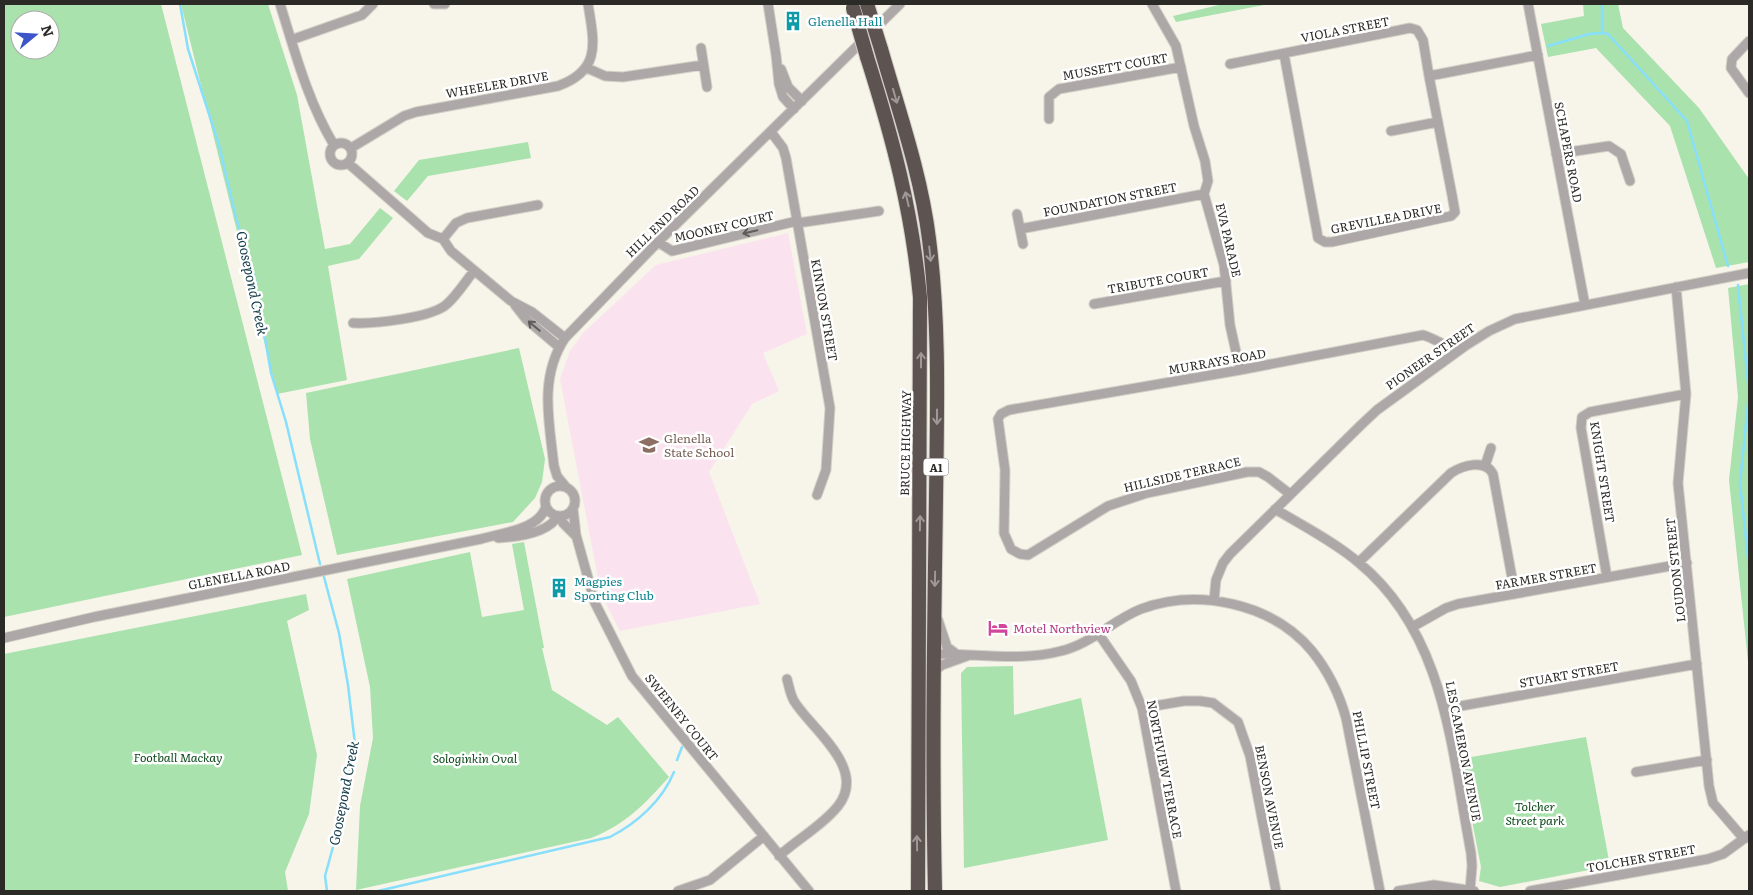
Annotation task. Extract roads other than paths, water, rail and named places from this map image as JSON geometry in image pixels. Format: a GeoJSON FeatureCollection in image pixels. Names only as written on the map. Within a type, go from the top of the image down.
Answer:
{"type":"FeatureCollection","features":[{"type":"Feature","properties":{"kind":"highway","name":"A1"},"geometry":{"type":"LineString","coordinates":[[867,4],[917,175],[929,239],[933,280],[937,334],[935,603],[932,673],[935,891]]}},
{"type":"Feature","properties":{"kind":"highway","name":"BRUCE HIGHWAY"},"geometry":{"type":"LineString","coordinates":[[852,6],[888,123],[908,204],[920,297],[918,891]]}},
{"type":"Feature","properties":{"kind":"highway"},"geometry":{"type":"LineString","coordinates":[[917,801],[923,762],[923,666],[926,660],[933,654]]}},
{"type":"Feature","properties":{"kind":"street"},"geometry":{"type":"LineString","coordinates":[[280,4],[316,112],[334,145]]}},
{"type":"Feature","properties":{"kind":"street"},"geometry":{"type":"LineString","coordinates":[[291,40],[362,16],[372,4]]}},
{"type":"Feature","properties":{"kind":"street"},"geometry":{"type":"LineString","coordinates":[[434,4],[445,4]]}},
{"type":"Feature","properties":{"kind":"street"},"geometry":{"type":"LineString","coordinates":[[588,4],[594,40],[587,68],[605,76],[623,77],[703,65]]}},
{"type":"Feature","properties":{"kind":"street"},"geometry":{"type":"LineString","coordinates":[[768,4],[776,55],[778,84],[783,97],[794,109]]}},
{"type":"Feature","properties":{"kind":"street","name":"HILL END ROAD"},"geometry":{"type":"LineString","coordinates":[[566,487],[557,476],[554,466],[546,397],[551,370],[559,347],[658,242],[900,4]]}},
{"type":"Feature","properties":{"kind":"street","name":"EVA PARADE"},"geometry":{"type":"LineString","coordinates":[[1152,4],[1176,46],[1194,126],[1205,161],[1208,181],[1204,194],[1224,265],[1230,325],[1240,370]]}},
{"type":"Feature","properties":{"kind":"street","name":"SCHAPERS ROAD"},"geometry":{"type":"LineString","coordinates":[[1528,4],[1585,305]]}},
{"type":"Feature","properties":{"kind":"street","name":"VIOLA STREET"},"geometry":{"type":"LineString","coordinates":[[1230,64],[1410,28],[1418,30],[1422,40],[1429,76]]}},
{"type":"Feature","properties":{"kind":"street"},"geometry":{"type":"LineString","coordinates":[[1749,41],[1732,59],[1731,68],[1749,93]]}},
{"type":"Feature","properties":{"kind":"street"},"geometry":{"type":"LineString","coordinates":[[700,48],[707,87]]}},
{"type":"Feature","properties":{"kind":"street","name":"GREVILLEA DRIVE"},"geometry":{"type":"LineString","coordinates":[[1284,54],[1318,238],[1325,242],[1451,216],[1455,212],[1429,76]]}},
{"type":"Feature","properties":{"kind":"street"},"geometry":{"type":"LineString","coordinates":[[1429,76],[1538,54]]}},
{"type":"Feature","properties":{"kind":"street"},"geometry":{"type":"LineString","coordinates":[[776,55],[788,87],[802,100]]}},
{"type":"Feature","properties":{"kind":"street","name":"MUSSETT COURT"},"geometry":{"type":"LineString","coordinates":[[1049,119],[1049,97],[1059,89],[1181,67]]}},
{"type":"Feature","properties":{"kind":"street","name":"WHEELER DRIVE"},"geometry":{"type":"LineString","coordinates":[[351,148],[404,116],[416,112],[558,86],[571,82],[587,68]]}},
{"type":"Feature","properties":{"kind":"street"},"geometry":{"type":"LineString","coordinates":[[1391,131],[1438,122]]}},
{"type":"Feature","properties":{"kind":"street","name":"KINNON STREET"},"geometry":{"type":"LineString","coordinates":[[771,132],[783,148],[830,408],[826,470],[817,495]]}},
{"type":"Feature","properties":{"kind":"street"},"geometry":{"type":"LineString","coordinates":[[344,143],[351,148],[352,157],[348,163],[338,165],[332,162],[330,152],[334,145],[344,143]]}},
{"type":"Feature","properties":{"kind":"street"},"geometry":{"type":"LineString","coordinates":[[1556,154],[1609,146],[1622,154],[1630,181]]}},
{"type":"Feature","properties":{"kind":"street"},"geometry":{"type":"LineString","coordinates":[[348,163],[428,232],[443,239],[451,252],[511,301],[526,319],[559,347]]}},
{"type":"Feature","properties":{"kind":"street","name":"FOUNDATION STREET"},"geometry":{"type":"LineString","coordinates":[[1020,229],[1204,194]]}},
{"type":"Feature","properties":{"kind":"street"},"geometry":{"type":"LineString","coordinates":[[443,239],[456,223],[467,218],[538,205]]}},
{"type":"Feature","properties":{"kind":"street","name":"MOONEY COURT"},"geometry":{"type":"LineString","coordinates":[[658,242],[672,251],[797,222],[879,212]]}},
{"type":"Feature","properties":{"kind":"street"},"geometry":{"type":"LineString","coordinates":[[1017,214],[1023,244]]}},
{"type":"Feature","properties":{"kind":"street"},"geometry":{"type":"LineString","coordinates":[[353,323],[372,324],[441,308],[474,271]]}},
{"type":"Feature","properties":{"kind":"street","name":"PIONEER STREET"},"geometry":{"type":"LineString","coordinates":[[1214,600],[1216,580],[1223,563],[1290,494],[1377,410],[1465,346],[1489,331],[1515,319],[1749,273]]}},
{"type":"Feature","properties":{"kind":"street","name":"TRIBUTE COURT"},"geometry":{"type":"LineString","coordinates":[[1094,304],[1226,281]]}},
{"type":"Feature","properties":{"kind":"street","name":"LOUDON STREET"},"geometry":{"type":"LineString","coordinates":[[1676,287],[1686,394],[1678,483],[1707,760],[1713,803],[1746,837]]}},
{"type":"Feature","properties":{"kind":"street"},"geometry":{"type":"LineString","coordinates":[[511,301],[532,312],[566,338]]}},
{"type":"Feature","properties":{"kind":"street","name":"MURRAYS ROAD"},"geometry":{"type":"LineString","coordinates":[[998,419],[1001,414],[1009,410],[1240,370],[1423,335],[1433,338],[1440,344],[1457,348],[1465,346]]}},
{"type":"Feature","properties":{"kind":"street"},"geometry":{"type":"LineString","coordinates":[[1439,366],[1440,344]]}},
{"type":"Feature","properties":{"kind":"street","name":"KNIGHT STREET"},"geometry":{"type":"LineString","coordinates":[[1608,577],[1581,428],[1582,417],[1590,412],[1686,394]]}},
{"type":"Feature","properties":{"kind":"street","name":"HILLSIDE TERRACE"},"geometry":{"type":"LineString","coordinates":[[998,419],[1005,470],[1004,533],[1011,550],[1020,554],[1028,555],[1108,506],[1126,499],[1206,479],[1247,472],[1259,472],[1290,494]]}},
{"type":"Feature","properties":{"kind":"street"},"geometry":{"type":"LineString","coordinates":[[1485,466],[1491,448]]}},
{"type":"Feature","properties":{"kind":"street"},"geometry":{"type":"LineString","coordinates":[[1359,562],[1450,473],[1478,464],[1491,470],[1493,476],[1515,594]]}},
{"type":"Feature","properties":{"kind":"street","name":"HILL END ROAD"},"geometry":{"type":"LineString","coordinates":[[548,492],[554,466]]}},
{"type":"Feature","properties":{"kind":"street"},"geometry":{"type":"LineString","coordinates":[[556,486],[566,487],[574,498],[572,508],[567,514],[559,516],[552,514],[544,501],[548,492],[556,486]]}},
{"type":"Feature","properties":{"kind":"street","name":"GLENELLA ROAD"},"geometry":{"type":"LineString","coordinates":[[481,539],[532,524],[541,516],[546,506]]}},
{"type":"Feature","properties":{"kind":"street","name":"SWEENEY COURT"},"geometry":{"type":"LineString","coordinates":[[572,508],[576,535],[595,603],[632,676],[809,891]]}},
{"type":"Feature","properties":{"kind":"street","name":"LES CAMERON AVENUE"},"geometry":{"type":"LineString","coordinates":[[1275,509],[1318,533],[1359,562],[1380,583],[1414,626],[1438,681],[1471,853],[1472,890]]}},
{"type":"Feature","properties":{"kind":"street","name":"SWEENEY COURT"},"geometry":{"type":"LineString","coordinates":[[559,516],[563,523],[576,535]]}},
{"type":"Feature","properties":{"kind":"street","name":"GLENELLA ROAD"},"geometry":{"type":"LineString","coordinates":[[4,638],[104,615],[481,539],[529,533],[554,522],[559,516]]}},
{"type":"Feature","properties":{"kind":"street","name":"FARMER STREET"},"geometry":{"type":"LineString","coordinates":[[1414,626],[1446,608],[1687,563]]}},
{"type":"Feature","properties":{"kind":"street","name":"PHILLIP STREET"},"geometry":{"type":"LineString","coordinates":[[969,656],[1048,654],[1075,646],[1121,618],[1158,604],[1189,599],[1214,600],[1247,608],[1274,620],[1311,650],[1335,686],[1346,718],[1380,891]]}},
{"type":"Feature","properties":{"kind":"street"},"geometry":{"type":"LineString","coordinates":[[935,603],[944,640],[948,649],[955,653]]}},
{"type":"Feature","properties":{"kind":"street","name":"NORTHVIEW TERRACE"},"geometry":{"type":"LineString","coordinates":[[1098,633],[1131,681],[1142,708],[1176,891]]}},
{"type":"Feature","properties":{"kind":"street"},"geometry":{"type":"LineString","coordinates":[[933,654],[955,653],[969,656]]}},
{"type":"Feature","properties":{"kind":"street"},"geometry":{"type":"LineString","coordinates":[[932,673],[942,665],[969,656]]}},
{"type":"Feature","properties":{"kind":"street","name":"STUART STREET"},"geometry":{"type":"LineString","coordinates":[[1444,709],[1698,664]]}},
{"type":"Feature","properties":{"kind":"street"},"geometry":{"type":"LineString","coordinates":[[779,856],[838,805],[846,786],[845,774],[837,753],[794,700],[787,679]]}},
{"type":"Feature","properties":{"kind":"street","name":"BENSON AVENUE"},"geometry":{"type":"LineString","coordinates":[[1142,708],[1184,701],[1200,701],[1213,703],[1238,722],[1250,756],[1276,891]]}},
{"type":"Feature","properties":{"kind":"street"},"geometry":{"type":"LineString","coordinates":[[1636,772],[1707,760]]}},
{"type":"Feature","properties":{"kind":"street"},"geometry":{"type":"LineString","coordinates":[[678,891],[690,890],[710,880],[764,836]]}},
{"type":"Feature","properties":{"kind":"street","name":"TOLCHER STREET"},"geometry":{"type":"LineString","coordinates":[[1530,891],[1708,859],[1723,854],[1746,837]]}},
{"type":"Feature","properties":{"kind":"street"},"geometry":{"type":"LineString","coordinates":[[1398,891],[1434,885],[1472,890]]}},
{"type":"Feature","properties":{"kind":"waterway","name":"Goosepond Creek"},"geometry":{"type":"LineString","coordinates":[[180,4],[188,49],[219,145],[236,218],[255,279],[271,373],[286,422],[320,564]]}},
{"type":"Feature","properties":{"kind":"waterway"},"geometry":{"type":"LineString","coordinates":[[1602,4],[1602,33],[1608,34],[1687,121],[1728,266]]}},
{"type":"Feature","properties":{"kind":"waterway"},"geometry":{"type":"LineString","coordinates":[[1548,46],[1589,34],[1602,33]]}},
{"type":"Feature","properties":{"kind":"waterway"},"geometry":{"type":"LineString","coordinates":[[1738,285],[1749,392]]}},
{"type":"Feature","properties":{"kind":"waterway"},"geometry":{"type":"LineString","coordinates":[[1749,394],[1740,483],[1749,567]]}},
{"type":"Feature","properties":{"kind":"waterway","name":"Goosepond Creek"},"geometry":{"type":"LineString","coordinates":[[324,577],[339,633],[355,744],[349,774],[341,795],[338,829],[325,876],[327,891]]}},
{"type":"Feature","properties":{"kind":"waterway"},"geometry":{"type":"LineString","coordinates":[[677,760],[682,747]]}},
{"type":"Feature","properties":{"kind":"waterway"},"geometry":{"type":"LineString","coordinates":[[378,891],[610,837],[630,825],[656,802],[674,772]]}},
{"type":"Feature","properties":{"kind":"place","name":"Glenella Hall"},"geometry":{"type":"Point","coordinates":[793,21]}},
{"type":"Feature","properties":{"kind":"place","name":"Glenella State School"},"geometry":{"type":"Point","coordinates":[649,445]}},
{"type":"Feature","properties":{"kind":"place","name":"Magpies Sporting Club"},"geometry":{"type":"Point","coordinates":[559,588]}},
{"type":"Feature","properties":{"kind":"place","name":"Motel Northview"},"geometry":{"type":"Point","coordinates":[998,628]}},
{"type":"Feature","properties":{"kind":"park label","name":"Football Mackay"},"geometry":{"type":"Point","coordinates":[178,757]}},
{"type":"Feature","properties":{"kind":"park label","name":"Sologinkin Oval"},"geometry":{"type":"Point","coordinates":[475,758]}},
{"type":"Feature","properties":{"kind":"park label","name":"Tolcher Street park"},"geometry":{"type":"Point","coordinates":[1535,813]}}]}
